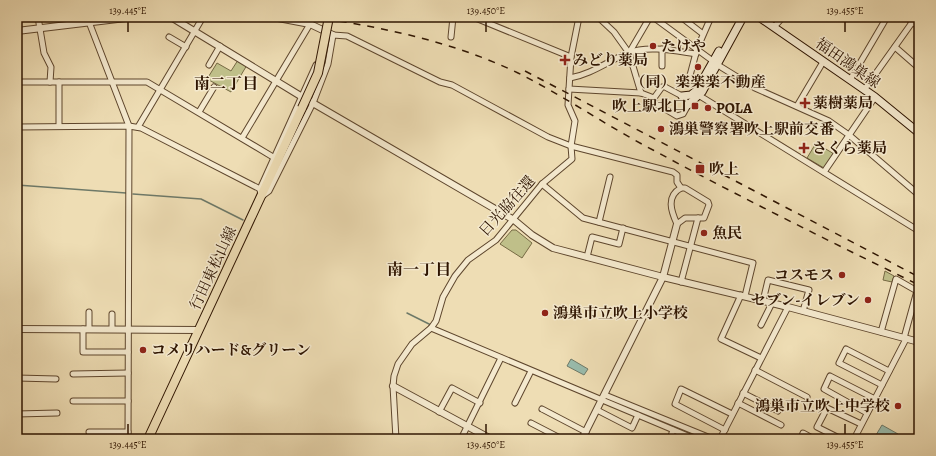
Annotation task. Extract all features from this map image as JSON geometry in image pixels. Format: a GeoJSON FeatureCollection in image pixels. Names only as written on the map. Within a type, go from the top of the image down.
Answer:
{"type":"FeatureCollection","features":[{"type":"Feature","properties":{"kind":"main road","name":"行田東松山線"},"geometry":{"type":"LineString","coordinates":[[148,439],[199,330],[260,193],[318,73],[329,17]]}},
{"type":"Feature","properties":{"kind":"main road"},"geometry":{"type":"LineString","coordinates":[[688,105],[700,96],[738,17]]}},
{"type":"Feature","properties":{"kind":"main road"},"geometry":{"type":"LineString","coordinates":[[682,96],[695,93],[744,17]]}},
{"type":"Feature","properties":{"kind":"main road","name":"福田鴻巣線"},"geometry":{"type":"LineString","coordinates":[[759,17],[875,97],[919,133]]}},
{"type":"Feature","properties":{"kind":"street"},"geometry":{"type":"LineString","coordinates":[[38,17],[44,53],[51,67],[50,82]]}},
{"type":"Feature","properties":{"kind":"street"},"geometry":{"type":"LineString","coordinates":[[17,31],[89,20],[134,17]]}},
{"type":"Feature","properties":{"kind":"street"},"geometry":{"type":"LineString","coordinates":[[171,17],[313,103],[514,220],[532,235],[553,248],[681,282],[788,307],[905,339],[918,342],[919,335]]}},
{"type":"Feature","properties":{"kind":"street"},"geometry":{"type":"LineString","coordinates":[[138,128],[203,17]]}},
{"type":"Feature","properties":{"kind":"street"},"geometry":{"type":"LineString","coordinates":[[273,17],[310,24],[333,35],[347,36],[440,82],[452,85],[519,122],[572,146],[673,172],[677,175],[677,182],[681,188],[685,188],[708,202],[706,215],[702,219],[685,218],[676,224]]}},
{"type":"Feature","properties":{"kind":"street"},"geometry":{"type":"LineString","coordinates":[[451,37],[453,17]]}},
{"type":"Feature","properties":{"kind":"street"},"geometry":{"type":"LineString","coordinates":[[473,17],[571,57]]}},
{"type":"Feature","properties":{"kind":"street","name":"日光脇往還"},"geometry":{"type":"LineString","coordinates":[[396,439],[393,386],[394,376],[398,364],[412,344],[431,328],[436,321],[443,297],[455,276],[468,260],[496,240],[514,220],[542,184],[572,159],[575,121],[568,105],[571,57],[579,17]]}},
{"type":"Feature","properties":{"kind":"street"},"geometry":{"type":"LineString","coordinates":[[598,17],[614,32],[629,53],[641,93]]}},
{"type":"Feature","properties":{"kind":"street"},"geometry":{"type":"LineString","coordinates":[[629,53],[650,17]]}},
{"type":"Feature","properties":{"kind":"street"},"geometry":{"type":"LineString","coordinates":[[653,17],[696,52],[755,88],[798,106],[829,122],[849,135],[919,195]]}},
{"type":"Feature","properties":{"kind":"street"},"geometry":{"type":"LineString","coordinates":[[681,17],[704,34]]}},
{"type":"Feature","properties":{"kind":"street"},"geometry":{"type":"LineString","coordinates":[[688,83],[696,52],[711,17]]}},
{"type":"Feature","properties":{"kind":"street"},"geometry":{"type":"LineString","coordinates":[[774,27],[783,17]]}},
{"type":"Feature","properties":{"kind":"street"},"geometry":{"type":"LineString","coordinates":[[850,80],[887,17]]}},
{"type":"Feature","properties":{"kind":"street"},"geometry":{"type":"LineString","coordinates":[[906,17],[919,27]]}},
{"type":"Feature","properties":{"kind":"street"},"geometry":{"type":"LineString","coordinates":[[864,90],[916,17]]}},
{"type":"Feature","properties":{"kind":"street"},"geometry":{"type":"LineString","coordinates":[[89,20],[129,126],[128,439]]}},
{"type":"Feature","properties":{"kind":"street"},"geometry":{"type":"LineString","coordinates":[[242,138],[310,24]]}},
{"type":"Feature","properties":{"kind":"street"},"geometry":{"type":"LineString","coordinates":[[260,193],[273,157],[303,97],[315,68],[322,30]]}},
{"type":"Feature","properties":{"kind":"street"},"geometry":{"type":"LineString","coordinates":[[17,127],[129,126],[138,128],[260,193],[269,191],[313,103],[328,64],[333,35]]}},
{"type":"Feature","properties":{"kind":"street"},"geometry":{"type":"LineString","coordinates":[[169,37],[186,48]]}},
{"type":"Feature","properties":{"kind":"street"},"geometry":{"type":"LineString","coordinates":[[209,65],[220,46]]}},
{"type":"Feature","properties":{"kind":"street"},"geometry":{"type":"LineString","coordinates":[[895,47],[919,68]]}},
{"type":"Feature","properties":{"kind":"street"},"geometry":{"type":"LineString","coordinates":[[662,49],[662,66]]}},
{"type":"Feature","properties":{"kind":"street"},"geometry":{"type":"LineString","coordinates":[[570,78],[585,75],[629,53],[662,49],[696,52]]}},
{"type":"Feature","properties":{"kind":"street"},"geometry":{"type":"LineString","coordinates":[[798,106],[823,62]]}},
{"type":"Feature","properties":{"kind":"street"},"geometry":{"type":"LineString","coordinates":[[17,82],[147,82],[273,157]]}},
{"type":"Feature","properties":{"kind":"street"},"geometry":{"type":"LineString","coordinates":[[59,82],[59,126]]}},
{"type":"Feature","properties":{"kind":"street"},"geometry":{"type":"LineString","coordinates":[[199,112],[214,87]]}},
{"type":"Feature","properties":{"kind":"street"},"geometry":{"type":"LineString","coordinates":[[662,87],[682,96],[688,105],[683,114],[677,116],[655,103],[654,98],[662,87]]}},
{"type":"Feature","properties":{"kind":"street"},"geometry":{"type":"LineString","coordinates":[[569,89],[641,93],[654,98]]}},
{"type":"Feature","properties":{"kind":"street"},"geometry":{"type":"LineString","coordinates":[[700,96],[919,231]]}},
{"type":"Feature","properties":{"kind":"street"},"geometry":{"type":"LineString","coordinates":[[824,172],[875,97]]}},
{"type":"Feature","properties":{"kind":"street"},"geometry":{"type":"LineString","coordinates":[[599,222],[610,177]]}},
{"type":"Feature","properties":{"kind":"street"},"geometry":{"type":"LineString","coordinates":[[542,184],[583,218],[753,263],[743,296],[721,339],[761,358]]}},
{"type":"Feature","properties":{"kind":"street"},"geometry":{"type":"LineString","coordinates":[[582,439],[604,398],[663,277],[673,242],[676,224],[670,209],[670,205],[674,194],[681,188]]}},
{"type":"Feature","properties":{"kind":"street"},"geometry":{"type":"LineString","coordinates":[[681,282],[698,218]]}},
{"type":"Feature","properties":{"kind":"street"},"geometry":{"type":"LineString","coordinates":[[586,257],[592,237],[619,244],[623,228]]}},
{"type":"Feature","properties":{"kind":"street"},"geometry":{"type":"LineString","coordinates":[[856,438],[861,424],[905,339],[917,291],[896,279],[881,332]]}},
{"type":"Feature","properties":{"kind":"street"},"geometry":{"type":"LineString","coordinates":[[763,301],[768,280],[809,290],[803,311]]}},
{"type":"Feature","properties":{"kind":"street"},"geometry":{"type":"LineString","coordinates":[[761,325],[772,303]]}},
{"type":"Feature","properties":{"kind":"street"},"geometry":{"type":"LineString","coordinates":[[720,439],[788,307]]}},
{"type":"Feature","properties":{"kind":"street"},"geometry":{"type":"LineString","coordinates":[[90,312],[83,352],[128,352]]}},
{"type":"Feature","properties":{"kind":"street"},"geometry":{"type":"LineString","coordinates":[[112,314],[112,329]]}},
{"type":"Feature","properties":{"kind":"street"},"geometry":{"type":"LineString","coordinates":[[431,328],[531,371],[713,439]]}},
{"type":"Feature","properties":{"kind":"street"},"geometry":{"type":"LineString","coordinates":[[17,329],[199,330]]}},
{"type":"Feature","properties":{"kind":"street"},"geometry":{"type":"LineString","coordinates":[[882,385],[839,363],[846,349],[889,371]]}},
{"type":"Feature","properties":{"kind":"street"},"geometry":{"type":"LineString","coordinates":[[462,439],[502,358]]}},
{"type":"Feature","properties":{"kind":"street"},"geometry":{"type":"LineString","coordinates":[[755,370],[806,397]]}},
{"type":"Feature","properties":{"kind":"street"},"geometry":{"type":"LineString","coordinates":[[515,403],[531,371]]}},
{"type":"Feature","properties":{"kind":"street"},"geometry":{"type":"LineString","coordinates":[[73,374],[128,373]]}},
{"type":"Feature","properties":{"kind":"street"},"geometry":{"type":"LineString","coordinates":[[867,413],[824,389],[830,376],[874,399]]}},
{"type":"Feature","properties":{"kind":"street"},"geometry":{"type":"LineString","coordinates":[[17,378],[56,379]]}},
{"type":"Feature","properties":{"kind":"street"},"geometry":{"type":"LineString","coordinates":[[393,386],[491,439]]}},
{"type":"Feature","properties":{"kind":"street"},"geometry":{"type":"LineString","coordinates":[[439,412],[452,388],[480,403]]}},
{"type":"Feature","properties":{"kind":"street"},"geometry":{"type":"LineString","coordinates":[[725,430],[675,404],[681,389],[732,414]]}},
{"type":"Feature","properties":{"kind":"street"},"geometry":{"type":"LineString","coordinates":[[743,393],[778,411]]}},
{"type":"Feature","properties":{"kind":"street"},"geometry":{"type":"LineString","coordinates":[[604,398],[638,415],[695,439]]}},
{"type":"Feature","properties":{"kind":"street"},"geometry":{"type":"LineString","coordinates":[[73,401],[128,401]]}},
{"type":"Feature","properties":{"kind":"street"},"geometry":{"type":"LineString","coordinates":[[738,403],[781,425]]}},
{"type":"Feature","properties":{"kind":"street"},"geometry":{"type":"LineString","coordinates":[[840,439],[817,427],[827,408],[861,424]]}},
{"type":"Feature","properties":{"kind":"street"},"geometry":{"type":"LineString","coordinates":[[542,409],[586,432]]}},
{"type":"Feature","properties":{"kind":"street"},"geometry":{"type":"LineString","coordinates":[[597,410],[632,428],[638,415]]}},
{"type":"Feature","properties":{"kind":"street"},"geometry":{"type":"LineString","coordinates":[[17,414],[57,413]]}},
{"type":"Feature","properties":{"kind":"street"},"geometry":{"type":"LineString","coordinates":[[531,423],[562,439]]}},
{"type":"Feature","properties":{"kind":"street"},"geometry":{"type":"LineString","coordinates":[[670,439],[673,430]]}},
{"type":"Feature","properties":{"kind":"street"},"geometry":{"type":"LineString","coordinates":[[89,432],[128,432]]}},
{"type":"Feature","properties":{"kind":"street"},"geometry":{"type":"LineString","coordinates":[[801,439],[803,433],[814,439]]}},
{"type":"Feature","properties":{"kind":"green space"},"geometry":{"type":"Polygon","coordinates":[[[238,60],[247,65],[231,92],[207,79],[217,63],[231,71],[238,60]]]}},
{"type":"Feature","properties":{"kind":"green space"},"geometry":{"type":"Polygon","coordinates":[[[816,143],[834,154],[824,168],[807,158],[816,143]]]}},
{"type":"Feature","properties":{"kind":"green space"},"geometry":{"type":"Polygon","coordinates":[[[512,230],[516,230],[532,243],[522,258],[500,244],[512,230]]]}},
{"type":"Feature","properties":{"kind":"green space"},"geometry":{"type":"Polygon","coordinates":[[[885,271],[894,276],[892,282],[883,280],[885,271]]]}},
{"type":"Feature","properties":{"kind":"shaded area"},"geometry":{"type":"Polygon","coordinates":[[[571,359],[588,369],[584,375],[567,366],[571,359]]]}},
{"type":"Feature","properties":{"kind":"shaded area"},"geometry":{"type":"Polygon","coordinates":[[[882,425],[898,434],[896,439],[884,439],[876,435],[882,425]]]}},
{"type":"Feature","properties":{"kind":"waterway"},"geometry":{"type":"LineString","coordinates":[[17,185],[126,193]]}},
{"type":"Feature","properties":{"kind":"waterway"},"geometry":{"type":"LineString","coordinates":[[133,194],[201,199],[243,220]]}},
{"type":"Feature","properties":{"kind":"waterway"},"geometry":{"type":"LineString","coordinates":[[407,313],[431,325]]}},
{"type":"Feature","properties":{"kind":"waterway"},"geometry":{"type":"LineString","coordinates":[[637,412],[703,439]]}},
{"type":"Feature","properties":{"kind":"railway"},"geometry":{"type":"LineString","coordinates":[[312,17],[418,37],[494,62],[535,82],[636,141],[719,185],[919,285]]}},
{"type":"Feature","properties":{"kind":"railway"},"geometry":{"type":"LineString","coordinates":[[525,71],[919,277]]}},
{"type":"Feature","properties":{"kind":"place","name":"たけや"},"geometry":{"type":"Point","coordinates":[653,46]}},
{"type":"Feature","properties":{"kind":"place","name":"みどり薬局"},"geometry":{"type":"Point","coordinates":[565,60]}},
{"type":"Feature","properties":{"kind":"place","name":"（同）楽楽楽不動産"},"geometry":{"type":"Point","coordinates":[698,67]}},
{"type":"Feature","properties":{"kind":"place","name":"薬樹薬局"},"geometry":{"type":"Point","coordinates":[805,103]}},
{"type":"Feature","properties":{"kind":"place","name":"吹上駅北口"},"geometry":{"type":"Point","coordinates":[695,106]}},
{"type":"Feature","properties":{"kind":"place","name":"POLA"},"geometry":{"type":"Point","coordinates":[708,108]}},
{"type":"Feature","properties":{"kind":"place","name":"鴻巣警察署吹上駅前交番"},"geometry":{"type":"Point","coordinates":[661,129]}},
{"type":"Feature","properties":{"kind":"place","name":"さくら薬局"},"geometry":{"type":"Point","coordinates":[804,148]}},
{"type":"Feature","properties":{"kind":"place","name":"吹上"},"geometry":{"type":"Point","coordinates":[700,169]}},
{"type":"Feature","properties":{"kind":"place","name":"魚民"},"geometry":{"type":"Point","coordinates":[704,233]}},
{"type":"Feature","properties":{"kind":"place","name":"コスモス"},"geometry":{"type":"Point","coordinates":[842,275]}},
{"type":"Feature","properties":{"kind":"place","name":"セブン-イレブン"},"geometry":{"type":"Point","coordinates":[868,300]}},
{"type":"Feature","properties":{"kind":"place","name":"鴻巣市立吹上小学校"},"geometry":{"type":"Point","coordinates":[545,313]}},
{"type":"Feature","properties":{"kind":"place","name":"コメリハード&グリーン"},"geometry":{"type":"Point","coordinates":[143,350]}},
{"type":"Feature","properties":{"kind":"place","name":"鴻巣市立吹上中学校"},"geometry":{"type":"Point","coordinates":[898,406]}},
{"type":"Feature","properties":{"kind":"district","name":"南二丁目"},"geometry":{"type":"Point","coordinates":[226,83]}},
{"type":"Feature","properties":{"kind":"district","name":"南一丁目"},"geometry":{"type":"Point","coordinates":[419,269]}}]}
